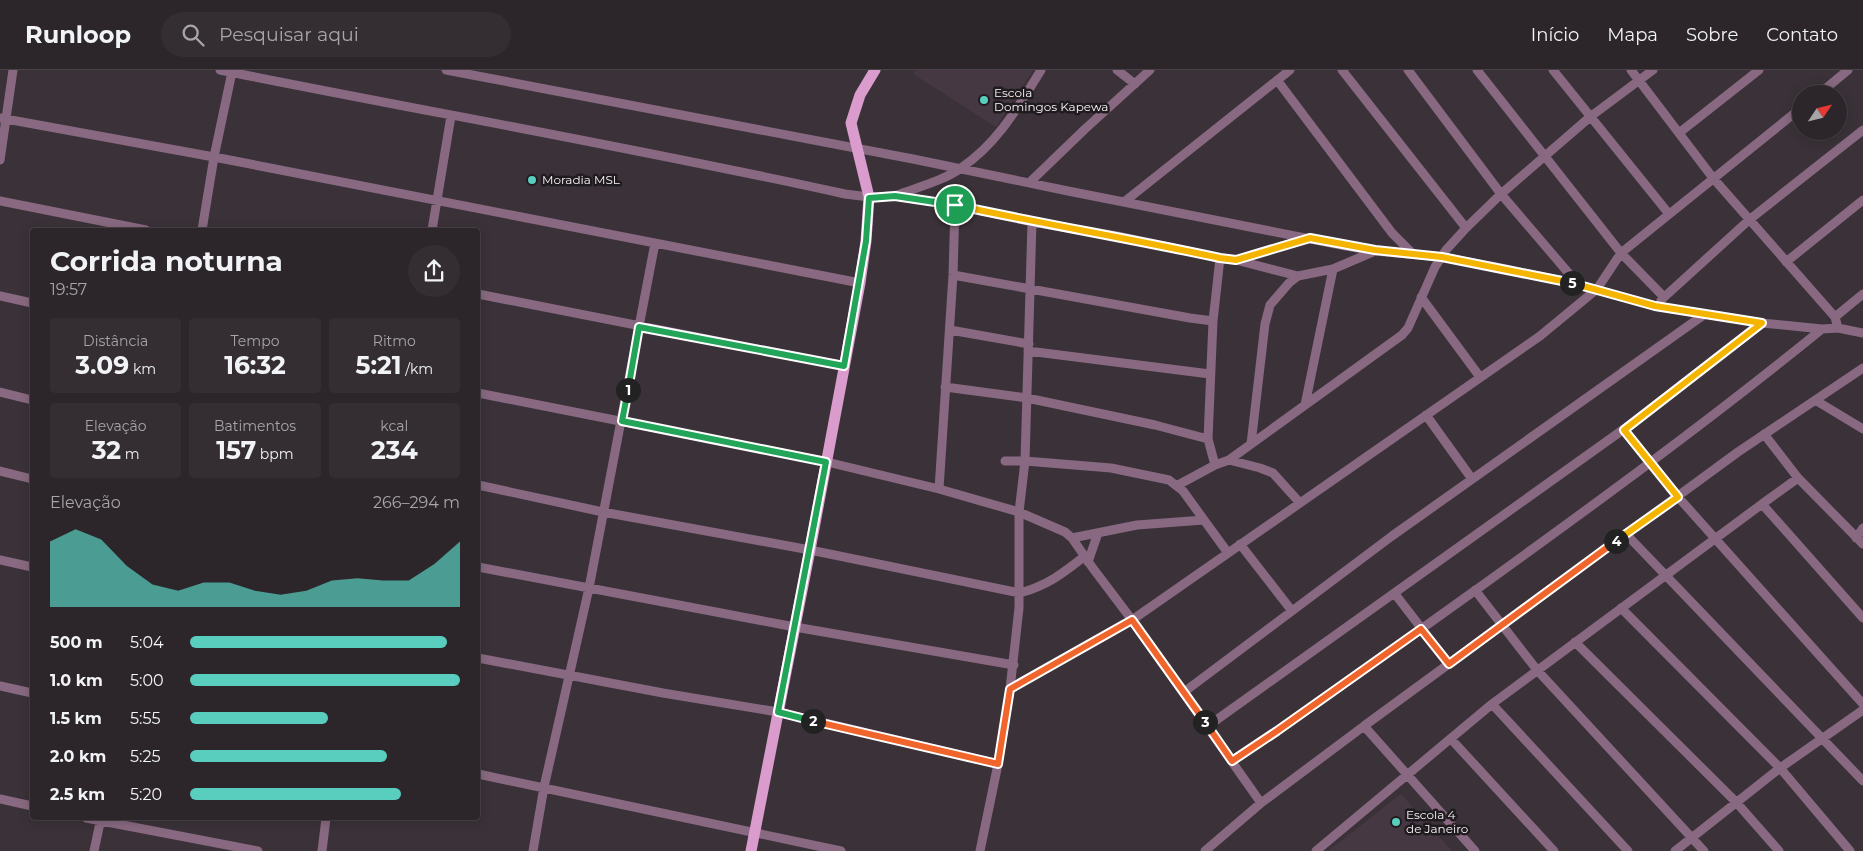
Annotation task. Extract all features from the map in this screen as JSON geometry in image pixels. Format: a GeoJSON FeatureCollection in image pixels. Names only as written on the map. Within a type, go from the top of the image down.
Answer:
{"type":"FeatureCollection","features":[{"type":"Feature","properties":{"kind":"main road"},"geometry":{"type":"LineString","coordinates":[[751,851],[860,283],[866,241],[869,198],[851,123],[860,95],[875,70]]}},
{"type":"Feature","properties":{"kind":"street"},"geometry":{"type":"LineString","coordinates":[[0,160],[3,118],[13,70]]}},
{"type":"Feature","properties":{"kind":"street"},"geometry":{"type":"LineString","coordinates":[[220,70],[451,116],[673,157],[845,194],[869,198],[895,196],[955,205],[1032,222],[1117,236],[1236,260],[1298,276],[1333,270],[1375,250]]}},
{"type":"Feature","properties":{"kind":"street"},"geometry":{"type":"LineString","coordinates":[[446,70],[857,148],[1310,238],[1375,250],[1442,257],[1577,284],[1655,306],[1762,323],[1822,329],[1838,328],[1863,333]]}},
{"type":"Feature","properties":{"kind":"street"},"geometry":{"type":"LineString","coordinates":[[895,196],[960,169],[979,154],[1002,130],[1041,70]]}},
{"type":"Feature","properties":{"kind":"street"},"geometry":{"type":"LineString","coordinates":[[1117,70],[1136,84]]}},
{"type":"Feature","properties":{"kind":"street"},"geometry":{"type":"LineString","coordinates":[[1029,183],[1084,129],[1150,70]]}},
{"type":"Feature","properties":{"kind":"street"},"geometry":{"type":"LineString","coordinates":[[1124,202],[1290,70]]}},
{"type":"Feature","properties":{"kind":"street"},"geometry":{"type":"LineString","coordinates":[[1342,70],[1466,228]]}},
{"type":"Feature","properties":{"kind":"street"},"geometry":{"type":"LineString","coordinates":[[1408,70],[1501,194],[1577,284]]}},
{"type":"Feature","properties":{"kind":"street"},"geometry":{"type":"LineString","coordinates":[[1553,70],[1669,214]]}},
{"type":"Feature","properties":{"kind":"street"},"geometry":{"type":"LineString","coordinates":[[1631,70],[1713,178],[1834,317],[1838,328]]}},
{"type":"Feature","properties":{"kind":"street"},"geometry":{"type":"LineString","coordinates":[[1178,486],[1215,465],[1229,460],[1402,335],[1408,328],[1435,267],[1466,228],[1501,194],[1590,117],[1653,70]]}},
{"type":"Feature","properties":{"kind":"street"},"geometry":{"type":"LineString","coordinates":[[1680,133],[1759,70]]}},
{"type":"Feature","properties":{"kind":"street"},"geometry":{"type":"LineString","coordinates":[[1830,85],[1848,70]]}},
{"type":"Feature","properties":{"kind":"street"},"geometry":{"type":"LineString","coordinates":[[202,228],[214,157],[232,72]]}},
{"type":"Feature","properties":{"kind":"street"},"geometry":{"type":"LineString","coordinates":[[1483,72],[1545,156],[1621,252],[1664,297]]}},
{"type":"Feature","properties":{"kind":"street"},"geometry":{"type":"LineString","coordinates":[[1277,80],[1392,234],[1412,253]]}},
{"type":"Feature","properties":{"kind":"street"},"geometry":{"type":"LineString","coordinates":[[1010,689],[1132,620],[1540,336],[1597,289],[1621,252],[1792,115]]}},
{"type":"Feature","properties":{"kind":"street"},"geometry":{"type":"LineString","coordinates":[[432,228],[451,116]]}},
{"type":"Feature","properties":{"kind":"street"},"geometry":{"type":"LineString","coordinates":[[3,118],[214,157],[860,283]]}},
{"type":"Feature","properties":{"kind":"street"},"geometry":{"type":"LineString","coordinates":[[1655,306],[1749,220],[1863,130]]}},
{"type":"Feature","properties":{"kind":"street"},"geometry":{"type":"LineString","coordinates":[[1786,262],[1863,200]]}},
{"type":"Feature","properties":{"kind":"street"},"geometry":{"type":"LineString","coordinates":[[0,201],[136,228]]}},
{"type":"Feature","properties":{"kind":"street"},"geometry":{"type":"LineString","coordinates":[[939,489],[950,330],[955,205]]}},
{"type":"Feature","properties":{"kind":"street"},"geometry":{"type":"LineString","coordinates":[[980,851],[998,764],[1014,665],[1020,593],[1019,512],[1025,461],[1032,222]]}},
{"type":"Feature","properties":{"kind":"street"},"geometry":{"type":"LineString","coordinates":[[1236,260],[1310,238]]}},
{"type":"Feature","properties":{"kind":"street"},"geometry":{"type":"LineString","coordinates":[[533,851],[544,788],[589,588],[655,242]]}},
{"type":"Feature","properties":{"kind":"street"},"geometry":{"type":"LineString","coordinates":[[1215,465],[1208,439],[1213,320],[1220,258]]}},
{"type":"Feature","properties":{"kind":"street"},"geometry":{"type":"LineString","coordinates":[[1305,405],[1333,270]]}},
{"type":"Feature","properties":{"kind":"street"},"geometry":{"type":"LineString","coordinates":[[953,275],[1190,318],[1213,320]]}},
{"type":"Feature","properties":{"kind":"street"},"geometry":{"type":"LineString","coordinates":[[1251,444],[1265,324],[1270,306],[1289,283],[1298,276]]}},
{"type":"Feature","properties":{"kind":"street"},"geometry":{"type":"LineString","coordinates":[[480,294],[844,366]]}},
{"type":"Feature","properties":{"kind":"street"},"geometry":{"type":"LineString","coordinates":[[1834,317],[1863,294]]}},
{"type":"Feature","properties":{"kind":"street"},"geometry":{"type":"LineString","coordinates":[[0,296],[30,303]]}},
{"type":"Feature","properties":{"kind":"street"},"geometry":{"type":"LineString","coordinates":[[1421,298],[1480,378]]}},
{"type":"Feature","properties":{"kind":"street"},"geometry":{"type":"LineString","coordinates":[[1184,692],[1392,536],[1705,314]]}},
{"type":"Feature","properties":{"kind":"street"},"geometry":{"type":"LineString","coordinates":[[1208,726],[1624,430],[1762,323]]}},
{"type":"Feature","properties":{"kind":"street"},"geometry":{"type":"LineString","coordinates":[[1232,761],[1421,629],[1651,463],[1743,393],[1822,329]]}},
{"type":"Feature","properties":{"kind":"street"},"geometry":{"type":"LineString","coordinates":[[950,330],[1028,347],[1210,374]]}},
{"type":"Feature","properties":{"kind":"street"},"geometry":{"type":"LineString","coordinates":[[1205,851],[1261,803],[1364,726],[1764,434],[1863,368]]}},
{"type":"Feature","properties":{"kind":"street"},"geometry":{"type":"LineString","coordinates":[[945,387],[1027,398],[1155,425],[1208,439]]}},
{"type":"Feature","properties":{"kind":"street"},"geometry":{"type":"LineString","coordinates":[[0,392],[30,400]]}},
{"type":"Feature","properties":{"kind":"street"},"geometry":{"type":"LineString","coordinates":[[480,393],[826,462],[939,489],[1019,512],[1065,532],[1072,538],[1132,620],[1261,803]]}},
{"type":"Feature","properties":{"kind":"street"},"geometry":{"type":"LineString","coordinates":[[1815,400],[1863,429]]}},
{"type":"Feature","properties":{"kind":"street"},"geometry":{"type":"LineString","coordinates":[[1426,415],[1472,479]]}},
{"type":"Feature","properties":{"kind":"street"},"geometry":{"type":"LineString","coordinates":[[1624,430],[1678,497],[1863,704]]}},
{"type":"Feature","properties":{"kind":"street"},"geometry":{"type":"LineString","coordinates":[[1764,434],[1798,478],[1860,541]]}},
{"type":"Feature","properties":{"kind":"street"},"geometry":{"type":"LineString","coordinates":[[1229,460],[1273,473],[1300,503]]}},
{"type":"Feature","properties":{"kind":"street"},"geometry":{"type":"LineString","coordinates":[[1005,461],[1111,468],[1169,480],[1178,486],[1228,553]]}},
{"type":"Feature","properties":{"kind":"street"},"geometry":{"type":"LineString","coordinates":[[0,471],[30,478]]}},
{"type":"Feature","properties":{"kind":"street"},"geometry":{"type":"LineString","coordinates":[[1316,851],[1492,704],[1664,575],[1798,478]]}},
{"type":"Feature","properties":{"kind":"street"},"geometry":{"type":"LineString","coordinates":[[480,485],[603,512],[810,550],[1020,593],[1039,588],[1087,559],[1098,533]]}},
{"type":"Feature","properties":{"kind":"street"},"geometry":{"type":"LineString","coordinates":[[1762,504],[1863,618]]}},
{"type":"Feature","properties":{"kind":"street"},"geometry":{"type":"LineString","coordinates":[[1072,538],[1143,524],[1204,520]]}},
{"type":"Feature","properties":{"kind":"street"},"geometry":{"type":"LineString","coordinates":[[1860,541],[1863,528]]}},
{"type":"Feature","properties":{"kind":"street"},"geometry":{"type":"LineString","coordinates":[[1626,534],[1863,781]]}},
{"type":"Feature","properties":{"kind":"street"},"geometry":{"type":"LineString","coordinates":[[1240,544],[1292,611]]}},
{"type":"Feature","properties":{"kind":"street"},"geometry":{"type":"LineString","coordinates":[[0,560],[30,567]]}},
{"type":"Feature","properties":{"kind":"street"},"geometry":{"type":"LineString","coordinates":[[480,567],[795,627],[1014,665]]}},
{"type":"Feature","properties":{"kind":"street"},"geometry":{"type":"LineString","coordinates":[[1475,590],[1537,670],[1704,851]]}},
{"type":"Feature","properties":{"kind":"street"},"geometry":{"type":"LineString","coordinates":[[1395,594],[1449,664]]}},
{"type":"Feature","properties":{"kind":"street"},"geometry":{"type":"LineString","coordinates":[[1621,608],[1780,768],[1850,851]]}},
{"type":"Feature","properties":{"kind":"street"},"geometry":{"type":"LineString","coordinates":[[1574,642],[1736,802],[1779,851]]}},
{"type":"Feature","properties":{"kind":"street"},"geometry":{"type":"LineString","coordinates":[[480,658],[663,693],[778,712],[998,764]]}},
{"type":"Feature","properties":{"kind":"street"},"geometry":{"type":"LineString","coordinates":[[0,686],[30,693]]}},
{"type":"Feature","properties":{"kind":"street"},"geometry":{"type":"LineString","coordinates":[[1492,704],[1628,851]]}},
{"type":"Feature","properties":{"kind":"street"},"geometry":{"type":"LineString","coordinates":[[1674,851],[1780,768],[1863,710]]}},
{"type":"Feature","properties":{"kind":"street"},"geometry":{"type":"LineString","coordinates":[[1364,726],[1475,851]]}},
{"type":"Feature","properties":{"kind":"street"},"geometry":{"type":"LineString","coordinates":[[1451,739],[1554,851]]}},
{"type":"Feature","properties":{"kind":"street"},"geometry":{"type":"LineString","coordinates":[[480,774],[841,851]]}},
{"type":"Feature","properties":{"kind":"street"},"geometry":{"type":"LineString","coordinates":[[0,799],[30,806]]}},
{"type":"Feature","properties":{"kind":"street"},"geometry":{"type":"LineString","coordinates":[[94,851],[100,820]]}},
{"type":"Feature","properties":{"kind":"street"},"geometry":{"type":"LineString","coordinates":[[105,820],[258,851]]}},
{"type":"Feature","properties":{"kind":"street"},"geometry":{"type":"LineString","coordinates":[[322,851],[326,820]]}},
{"type":"Feature","properties":{"kind":"shaded area","name":"Escola Domingos Kapewa"},"geometry":{"type":"Polygon","coordinates":[[[916,70],[1033,70],[996,127],[913,74],[916,70]]]}},
{"type":"Feature","properties":{"kind":"shaded area","name":"Escola 4 de Janeiro"},"geometry":{"type":"Polygon","coordinates":[[[1401,794],[1452,851],[1328,851],[1401,794]]]}},
{"type":"Feature","properties":{"kind":"place","name":"Escola Domingos Kapewa"},"geometry":{"type":"Point","coordinates":[984,100]}},
{"type":"Feature","properties":{"kind":"place","name":"Moradia MSL"},"geometry":{"type":"Point","coordinates":[532,180]}},
{"type":"Feature","properties":{"kind":"place","name":"Escola 4 de Janeiro"},"geometry":{"type":"Point","coordinates":[1396,822]}},
{"type":"Feature","properties":{"kind":"route"},"geometry":{"type":"LineString","coordinates":[[895,196],[955,205],[1032,222],[1117,236],[1236,260],[1310,238],[1346,246],[1442,257],[1577,284],[1655,306],[1762,323],[1624,430],[1678,497],[1449,664],[1421,629],[1232,761],[1132,620],[1010,689],[998,764],[778,712],[826,462],[622,421],[639,327],[844,366],[860,283],[866,241],[869,198],[895,196]]}}]}
